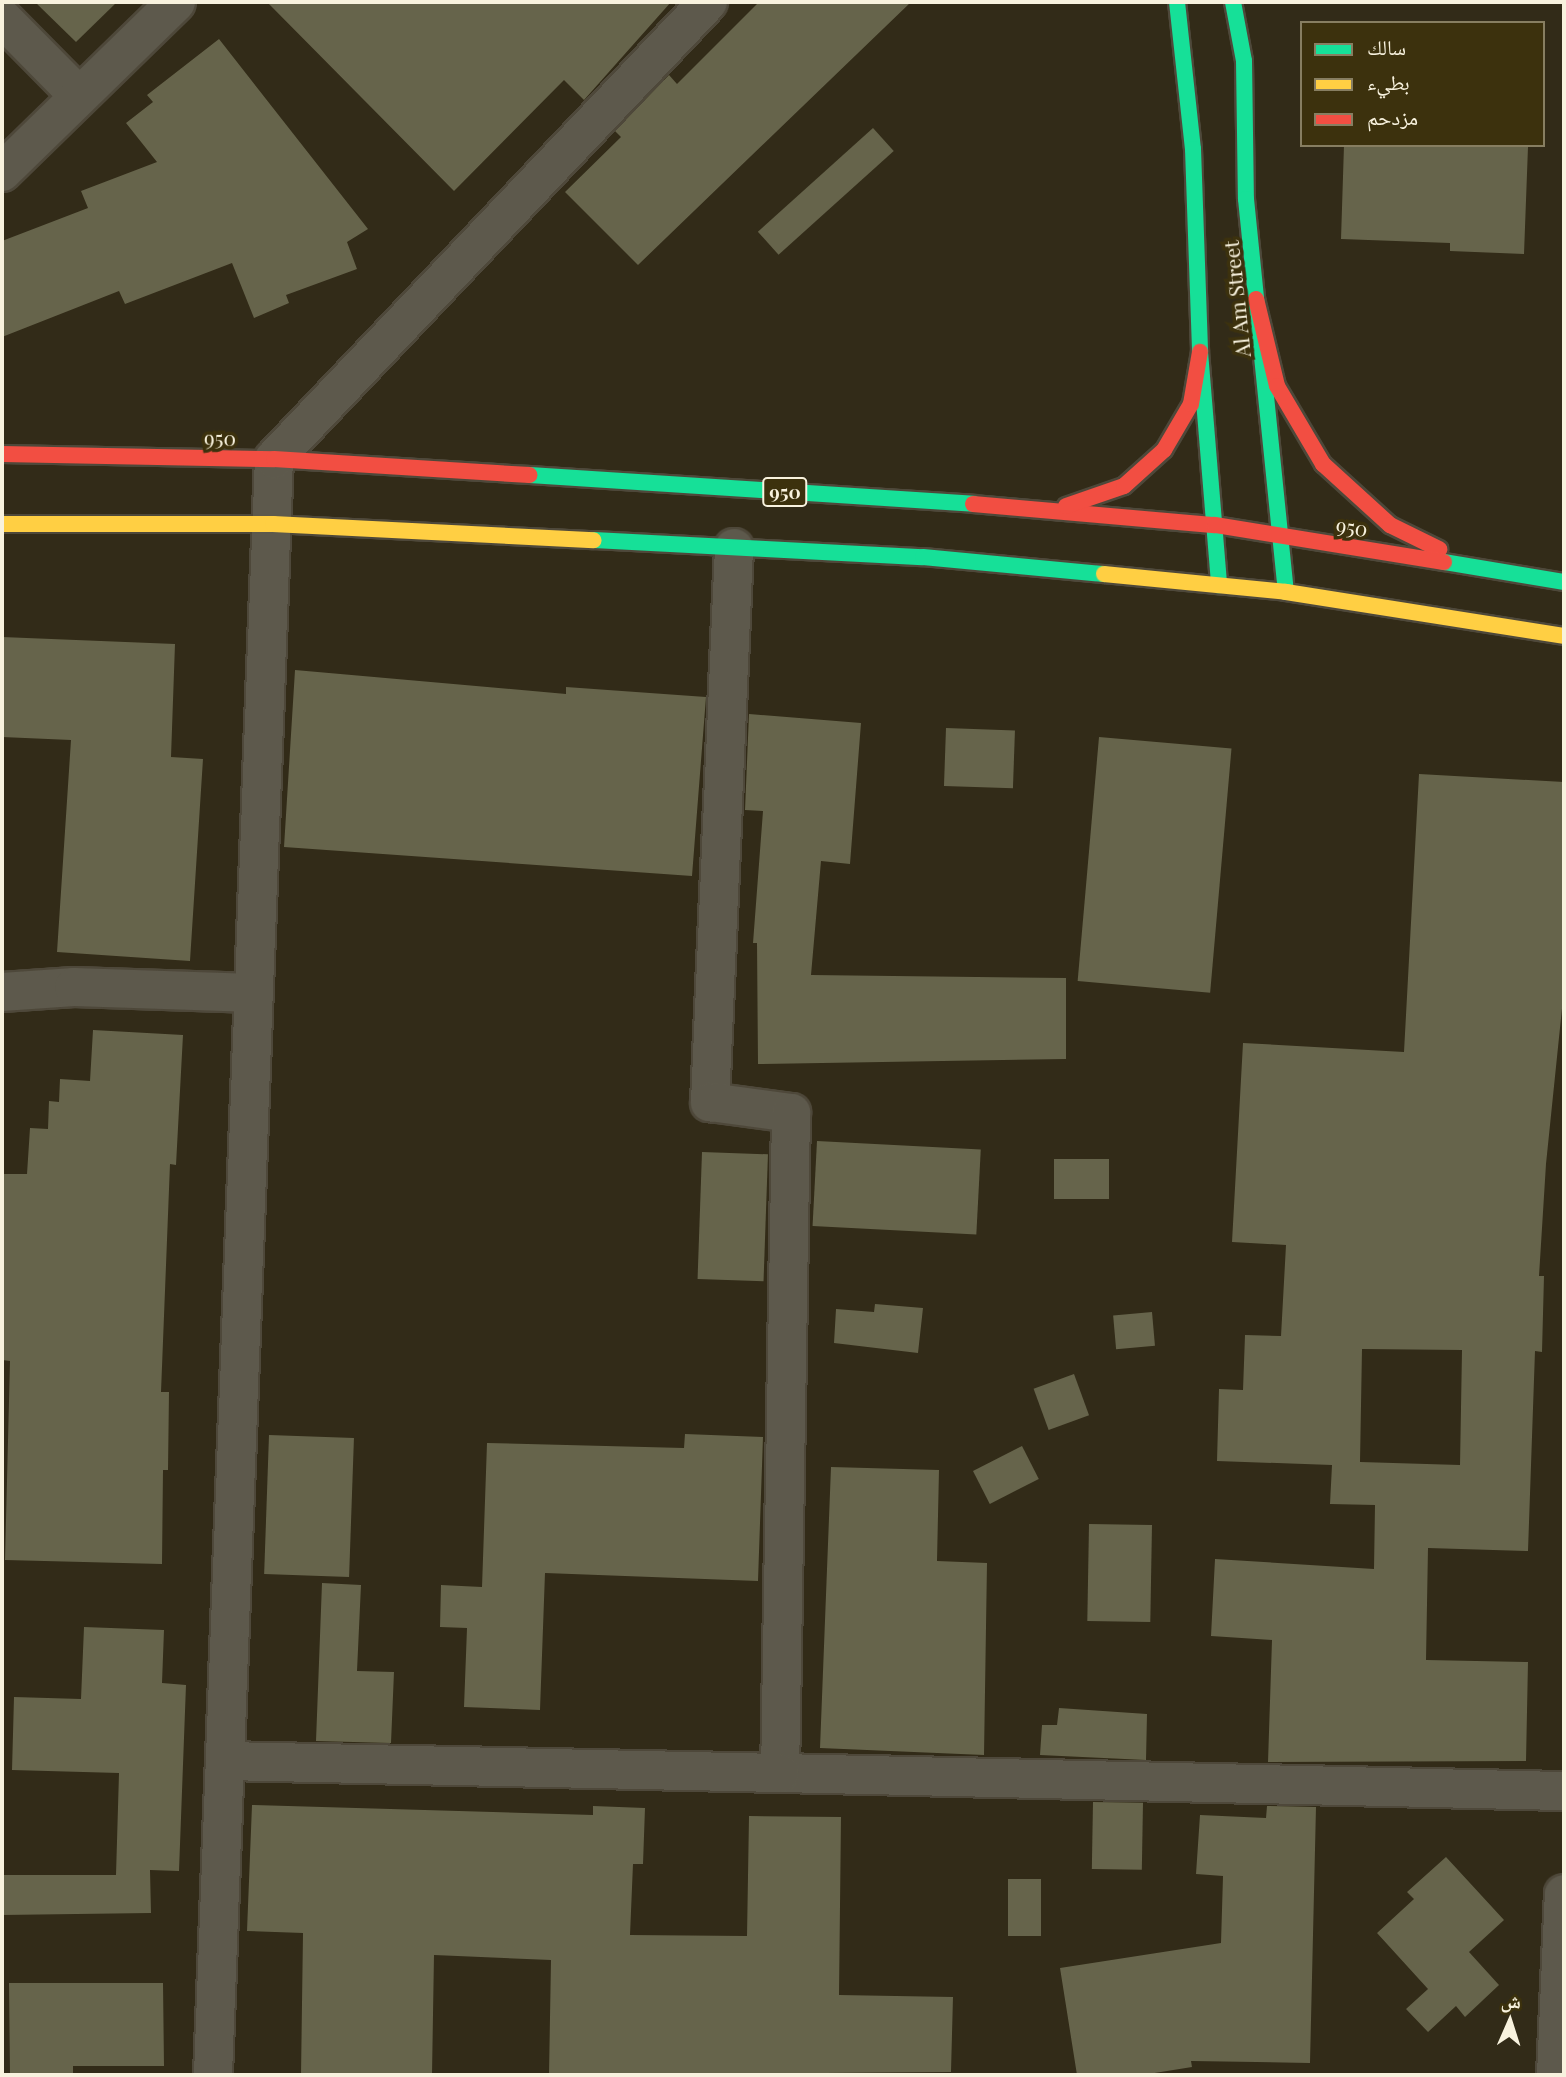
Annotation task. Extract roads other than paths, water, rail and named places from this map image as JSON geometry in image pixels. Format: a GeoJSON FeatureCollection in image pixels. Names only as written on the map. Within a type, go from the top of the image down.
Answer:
{"type":"FeatureCollection","features":[{"type":"Feature","properties":{"kind":"main road","name":"Al Am Street"},"geometry":{"type":"LineString","coordinates":[[1177,2],[1193,149],[1200,352],[1219,585]]}},
{"type":"Feature","properties":{"kind":"main road","name":"Al Am Street"},"geometry":{"type":"LineString","coordinates":[[1233,2],[1244,61],[1246,199],[1285,537],[1286,592]]}},
{"type":"Feature","properties":{"kind":"main road"},"geometry":{"type":"LineString","coordinates":[[1256,299],[1277,386],[1323,464],[1390,525],[1472,565]]}},
{"type":"Feature","properties":{"kind":"main road"},"geometry":{"type":"LineString","coordinates":[[1021,507],[1074,505],[1124,486],[1164,450],[1184,416],[1200,352]]}},
{"type":"Feature","properties":{"kind":"main road","name":"950"},"geometry":{"type":"LineString","coordinates":[[2,454],[274,459],[1021,507],[1215,525],[1564,582]]}},
{"type":"Feature","properties":{"kind":"main road"},"geometry":{"type":"LineString","coordinates":[[2,524],[273,524],[923,557],[1286,592],[1564,636]]}},
{"type":"Feature","properties":{"kind":"street"},"geometry":{"type":"LineString","coordinates":[[2,172],[77,94],[176,2]]}},
{"type":"Feature","properties":{"kind":"street"},"geometry":{"type":"LineString","coordinates":[[213,2075],[274,459],[708,2]]}},
{"type":"Feature","properties":{"kind":"street"},"geometry":{"type":"LineString","coordinates":[[2,18],[77,94]]}},
{"type":"Feature","properties":{"kind":"street"},"geometry":{"type":"LineString","coordinates":[[734,548],[710,1102],[792,1113],[780,1773]]}},
{"type":"Feature","properties":{"kind":"street"},"geometry":{"type":"LineString","coordinates":[[2,992],[74,987],[254,993]]}},
{"type":"Feature","properties":{"kind":"street"},"geometry":{"type":"LineString","coordinates":[[225,1761],[1564,1791]]}},
{"type":"Feature","properties":{"kind":"street"},"geometry":{"type":"LineString","coordinates":[[1556,2075],[1564,1894]]}}]}
